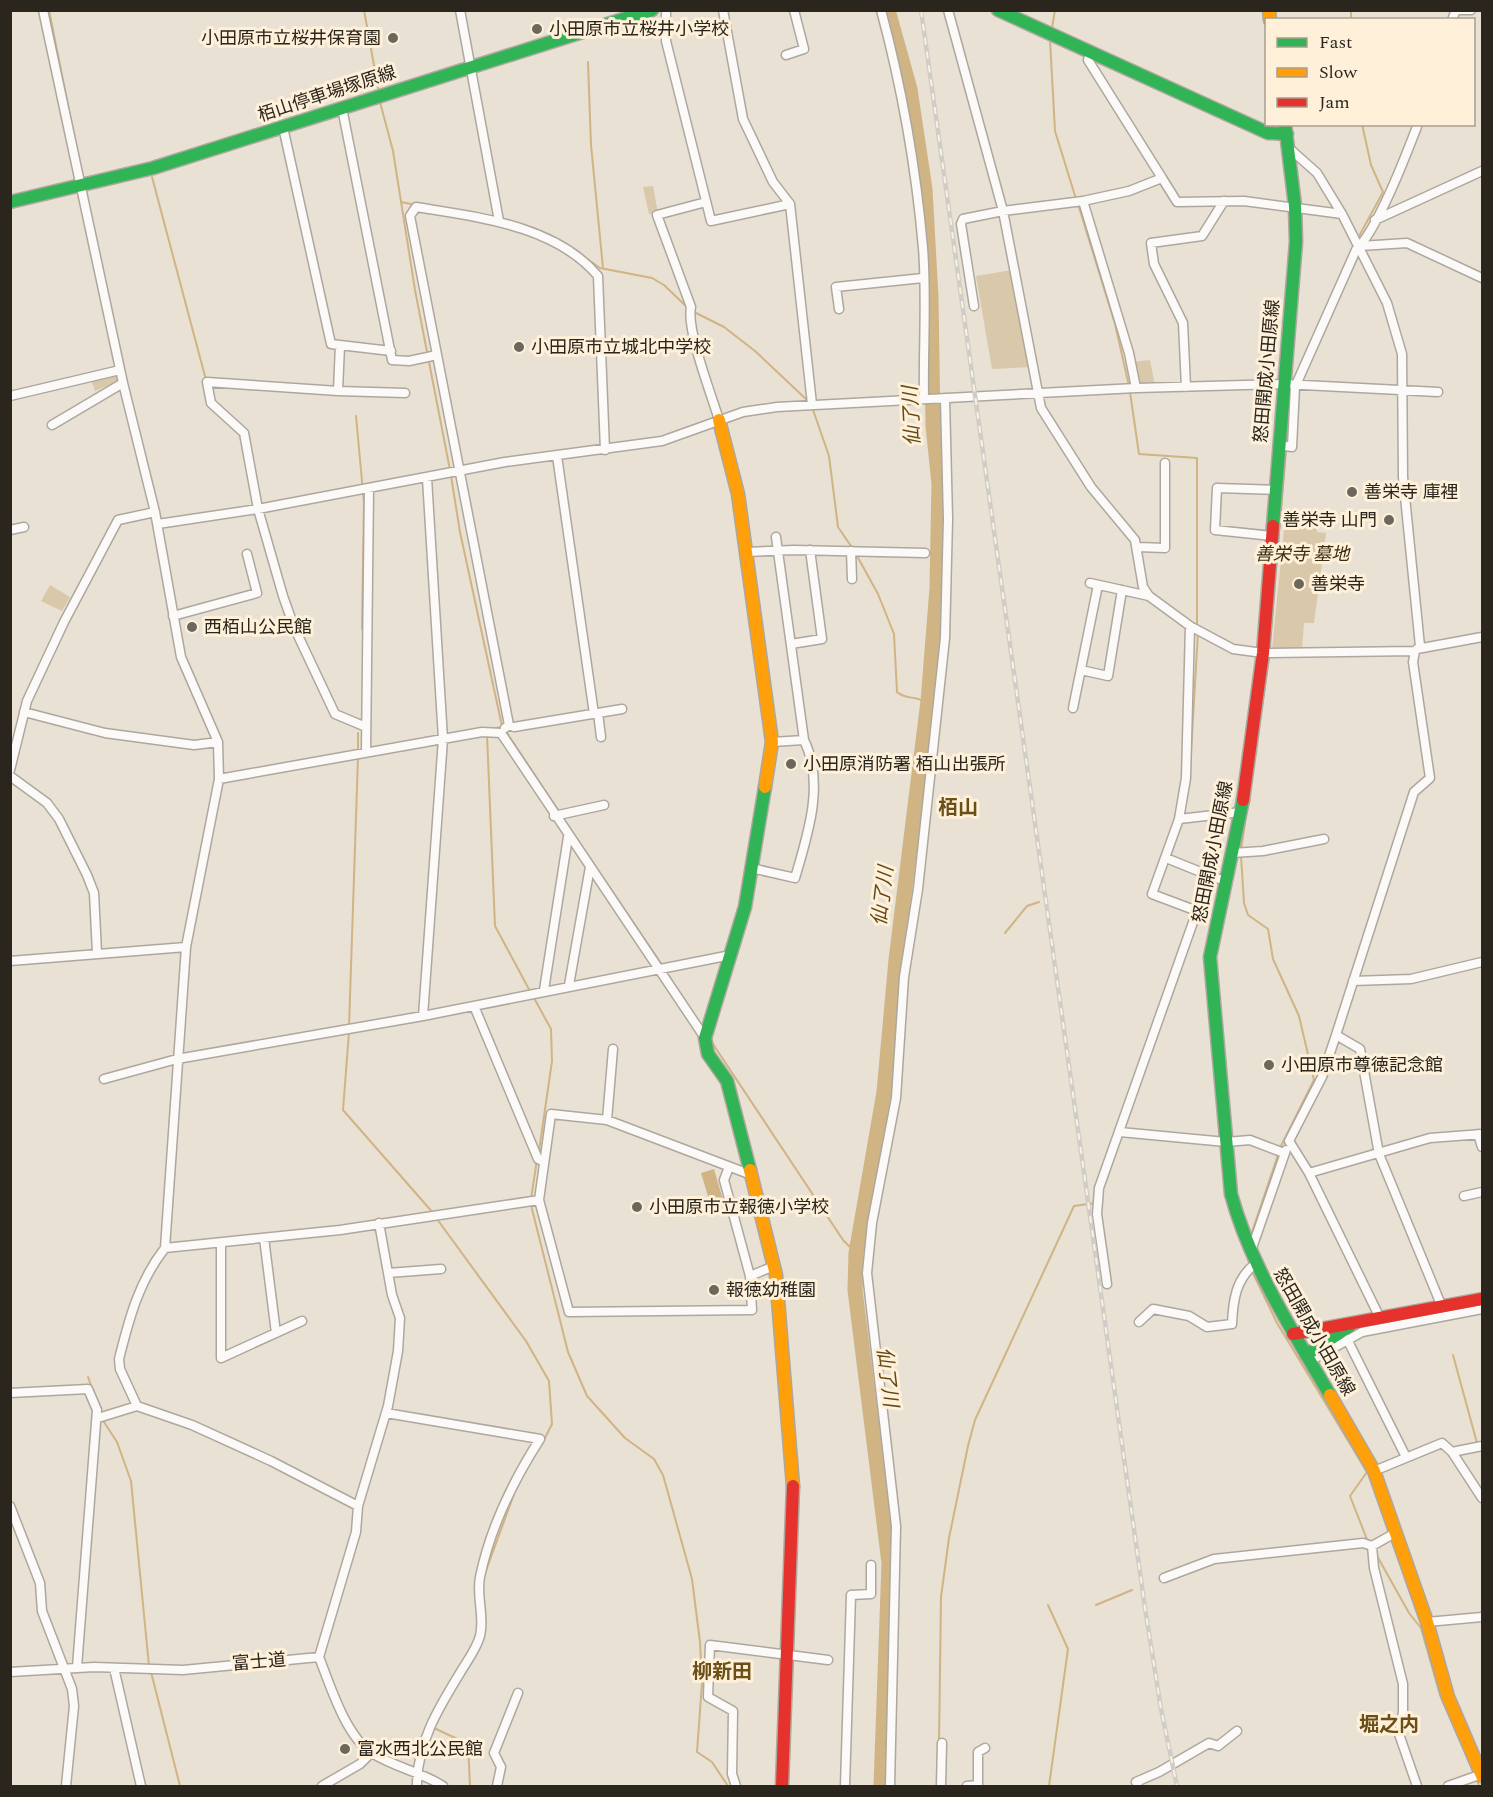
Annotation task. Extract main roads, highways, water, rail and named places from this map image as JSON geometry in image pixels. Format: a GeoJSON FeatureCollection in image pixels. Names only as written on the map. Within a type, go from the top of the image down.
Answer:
{"type":"FeatureCollection","features":[{"type":"Feature","properties":{"kind":"main road","name":"栢山停車場塚原線"},"geometry":{"type":"LineString","coordinates":[[10,201],[153,168],[652,10]]}},
{"type":"Feature","properties":{"kind":"main road","name":"怒田開成小田原線"},"geometry":{"type":"LineString","coordinates":[[998,10],[1268,133],[1286,129],[1296,206],[1293,384],[1279,446],[1263,653],[1241,812],[1210,968],[1233,1204],[1253,1258],[1293,1334],[1374,1471],[1427,1622],[1448,1697],[1479,1776]]}},
{"type":"Feature","properties":{"kind":"main road"},"geometry":{"type":"LineString","coordinates":[[719,420],[738,494],[772,742],[745,908],[706,1033],[708,1054],[727,1081],[774,1266],[794,1470],[782,1786]]}},
{"type":"Feature","properties":{"kind":"main road"},"geometry":{"type":"LineString","coordinates":[[1293,1334],[1482,1299]]}},
{"type":"Feature","properties":{"kind":"main road"},"geometry":{"type":"LineString","coordinates":[[1308,1358],[1355,1322]]}},
{"type":"Feature","properties":{"kind":"waterway"},"geometry":{"type":"LineString","coordinates":[[49,10],[73,131]]}},
{"type":"Feature","properties":{"kind":"waterway"},"geometry":{"type":"LineString","coordinates":[[364,10],[379,93]]}},
{"type":"Feature","properties":{"kind":"waterway","name":"仙了川"},"geometry":{"type":"LineString","coordinates":[[881,1786],[889,1563],[855,1290],[856,1253],[884,1092],[896,960],[928,701],[937,588],[939,484],[933,426],[931,297],[925,189],[910,89],[888,10]]}},
{"type":"Feature","properties":{"kind":"waterway"},"geometry":{"type":"LineString","coordinates":[[1052,28],[1055,10]]}},
{"type":"Feature","properties":{"kind":"waterway"},"geometry":{"type":"LineString","coordinates":[[1351,10],[1351,18]]}},
{"type":"Feature","properties":{"kind":"waterway"},"geometry":{"type":"LineString","coordinates":[[1050,40],[1055,131],[1076,199]]}},
{"type":"Feature","properties":{"kind":"waterway"},"geometry":{"type":"LineString","coordinates":[[588,62],[591,145],[603,268]]}},
{"type":"Feature","properties":{"kind":"waterway"},"geometry":{"type":"LineString","coordinates":[[380,102],[393,151],[415,290],[450,470]]}},
{"type":"Feature","properties":{"kind":"waterway"},"geometry":{"type":"LineString","coordinates":[[1357,240],[1383,192],[1371,165],[1362,126]]}},
{"type":"Feature","properties":{"kind":"waterway"},"geometry":{"type":"LineString","coordinates":[[152,177],[206,380]]}},
{"type":"Feature","properties":{"kind":"waterway"},"geometry":{"type":"LineString","coordinates":[[401,202],[416,205]]}},
{"type":"Feature","properties":{"kind":"waterway"},"geometry":{"type":"LineString","coordinates":[[1078,204],[1115,324],[1129,386]]}},
{"type":"Feature","properties":{"kind":"waterway"},"geometry":{"type":"LineString","coordinates":[[576,251],[600,268],[652,278],[664,285],[689,309]]}},
{"type":"Feature","properties":{"kind":"waterway"},"geometry":{"type":"LineString","coordinates":[[694,312],[724,327],[755,351],[807,400]]}},
{"type":"Feature","properties":{"kind":"waterway"},"geometry":{"type":"LineString","coordinates":[[1306,352],[1315,333]]}},
{"type":"Feature","properties":{"kind":"waterway"},"geometry":{"type":"LineString","coordinates":[[1269,651],[1291,391]]}},
{"type":"Feature","properties":{"kind":"waterway"},"geometry":{"type":"LineString","coordinates":[[1130,392],[1139,454],[1197,458],[1197,626]]}},
{"type":"Feature","properties":{"kind":"waterway"},"geometry":{"type":"LineString","coordinates":[[812,407],[829,456],[838,527],[853,549]]}},
{"type":"Feature","properties":{"kind":"waterway"},"geometry":{"type":"LineString","coordinates":[[356,416],[364,503],[362,629]]}},
{"type":"Feature","properties":{"kind":"waterway"},"geometry":{"type":"LineString","coordinates":[[451,476],[460,532],[502,726]]}},
{"type":"Feature","properties":{"kind":"waterway"},"geometry":{"type":"LineString","coordinates":[[856,554],[878,594],[894,634],[897,692],[928,705]]}},
{"type":"Feature","properties":{"kind":"waterway"},"geometry":{"type":"LineString","coordinates":[[1190,770],[1198,632]]}},
{"type":"Feature","properties":{"kind":"waterway"},"geometry":{"type":"LineString","coordinates":[[1241,850],[1269,657]]}},
{"type":"Feature","properties":{"kind":"waterway"},"geometry":{"type":"LineString","coordinates":[[490,729],[502,727]]}},
{"type":"Feature","properties":{"kind":"waterway"},"geometry":{"type":"LineString","coordinates":[[505,730],[560,813]]}},
{"type":"Feature","properties":{"kind":"waterway"},"geometry":{"type":"LineString","coordinates":[[358,733],[358,751]]}},
{"type":"Feature","properties":{"kind":"waterway"},"geometry":{"type":"LineString","coordinates":[[487,735],[495,926],[531,993]]}},
{"type":"Feature","properties":{"kind":"waterway"},"geometry":{"type":"LineString","coordinates":[[349,1027],[358,757]]}},
{"type":"Feature","properties":{"kind":"waterway"},"geometry":{"type":"LineString","coordinates":[[563,818],[662,965]]}},
{"type":"Feature","properties":{"kind":"waterway"},"geometry":{"type":"LineString","coordinates":[[1241,856],[1244,903],[1248,915],[1268,929],[1273,959],[1299,1016],[1314,1080],[1281,1146],[1250,1238]]}},
{"type":"Feature","properties":{"kind":"waterway"},"geometry":{"type":"LineString","coordinates":[[1196,906],[1206,878]]}},
{"type":"Feature","properties":{"kind":"waterway"},"geometry":{"type":"LineString","coordinates":[[1005,933],[1027,906],[1039,902]]}},
{"type":"Feature","properties":{"kind":"waterway"},"geometry":{"type":"LineString","coordinates":[[665,970],[701,1025]]}},
{"type":"Feature","properties":{"kind":"waterway"},"geometry":{"type":"LineString","coordinates":[[534,998],[551,1029],[552,1061],[539,1151]]}},
{"type":"Feature","properties":{"kind":"waterway"},"geometry":{"type":"LineString","coordinates":[[349,1032],[343,1110],[434,1214]]}},
{"type":"Feature","properties":{"kind":"waterway"},"geometry":{"type":"LineString","coordinates":[[711,1041],[843,1240],[856,1253]]}},
{"type":"Feature","properties":{"kind":"waterway"},"geometry":{"type":"LineString","coordinates":[[531,1199],[537,1160]]}},
{"type":"Feature","properties":{"kind":"waterway"},"geometry":{"type":"LineString","coordinates":[[939,1742],[941,1597],[949,1538],[975,1420],[1074,1206],[1095,1203]]}},
{"type":"Feature","properties":{"kind":"waterway"},"geometry":{"type":"LineString","coordinates":[[531,1205],[568,1352],[587,1396],[625,1438],[654,1459],[663,1475],[692,1579],[700,1642],[702,1683],[697,1752],[712,1762],[728,1786]]}},
{"type":"Feature","properties":{"kind":"waterway"},"geometry":{"type":"LineString","coordinates":[[437,1219],[526,1341],[549,1381],[552,1424],[543,1442]]}},
{"type":"Feature","properties":{"kind":"waterway"},"geometry":{"type":"LineString","coordinates":[[1246,1252],[1250,1266]]}},
{"type":"Feature","properties":{"kind":"waterway"},"geometry":{"type":"LineString","coordinates":[[1252,1271],[1277,1323],[1367,1472],[1350,1496],[1368,1542]]}},
{"type":"Feature","properties":{"kind":"waterway"},"geometry":{"type":"LineString","coordinates":[[1453,1355],[1477,1443]]}},
{"type":"Feature","properties":{"kind":"waterway"},"geometry":{"type":"LineString","coordinates":[[88,1377],[92,1388]]}},
{"type":"Feature","properties":{"kind":"waterway"},"geometry":{"type":"LineString","coordinates":[[102,1419],[117,1442],[131,1481],[149,1666]]}},
{"type":"Feature","properties":{"kind":"waterway"},"geometry":{"type":"LineString","coordinates":[[484,1576],[514,1494]]}},
{"type":"Feature","properties":{"kind":"waterway"},"geometry":{"type":"LineString","coordinates":[[1376,1554],[1409,1613],[1421,1628],[1440,1695],[1475,1774]]}},
{"type":"Feature","properties":{"kind":"waterway"},"geometry":{"type":"LineString","coordinates":[[1096,1605],[1132,1590]]}},
{"type":"Feature","properties":{"kind":"waterway"},"geometry":{"type":"LineString","coordinates":[[1048,1605],[1068,1649],[1049,1786]]}},
{"type":"Feature","properties":{"kind":"waterway"},"geometry":{"type":"LineString","coordinates":[[484,1606],[485,1630]]}},
{"type":"Feature","properties":{"kind":"waterway"},"geometry":{"type":"LineString","coordinates":[[151,1672],[180,1786]]}},
{"type":"Feature","properties":{"kind":"waterway"},"geometry":{"type":"LineString","coordinates":[[434,1728],[468,1744],[470,1786]]}},
{"type":"Feature","properties":{"kind":"waterway"},"geometry":{"type":"LineString","coordinates":[[1477,1780],[1479,1786]]}},
{"type":"Feature","properties":{"kind":"railway"},"geometry":{"type":"LineString","coordinates":[[921,10],[1145,1608],[1161,1709],[1177,1786]]}},
{"type":"Feature","properties":{"kind":"place","name":"小田原市立桜井小学校"},"geometry":{"type":"Point","coordinates":[537,29]}},
{"type":"Feature","properties":{"kind":"place","name":"小田原市立桜井保育園"},"geometry":{"type":"Point","coordinates":[393,38]}},
{"type":"Feature","properties":{"kind":"place","name":"小田原市立城北中学校"},"geometry":{"type":"Point","coordinates":[519,347]}},
{"type":"Feature","properties":{"kind":"place","name":"善栄寺 庫裡"},"geometry":{"type":"Point","coordinates":[1352,492]}},
{"type":"Feature","properties":{"kind":"place","name":"善栄寺 山門"},"geometry":{"type":"Point","coordinates":[1389,520]}},
{"type":"Feature","properties":{"kind":"place","name":"善栄寺"},"geometry":{"type":"Point","coordinates":[1299,584]}},
{"type":"Feature","properties":{"kind":"place","name":"西栢山公民館"},"geometry":{"type":"Point","coordinates":[192,627]}},
{"type":"Feature","properties":{"kind":"place","name":"小田原消防署 栢山出張所"},"geometry":{"type":"Point","coordinates":[791,764]}},
{"type":"Feature","properties":{"kind":"place","name":"小田原市尊徳記念館"},"geometry":{"type":"Point","coordinates":[1269,1065]}},
{"type":"Feature","properties":{"kind":"place","name":"小田原市立報徳小学校"},"geometry":{"type":"Point","coordinates":[637,1207]}},
{"type":"Feature","properties":{"kind":"place","name":"報徳幼稚園"},"geometry":{"type":"Point","coordinates":[714,1290]}},
{"type":"Feature","properties":{"kind":"place","name":"富水西北公民館"},"geometry":{"type":"Point","coordinates":[345,1749]}},
{"type":"Feature","properties":{"kind":"district","name":"栢山"},"geometry":{"type":"Point","coordinates":[958,808]}},
{"type":"Feature","properties":{"kind":"district","name":"柳新田"},"geometry":{"type":"Point","coordinates":[722,1672]}},
{"type":"Feature","properties":{"kind":"district","name":"堀之内"},"geometry":{"type":"Point","coordinates":[1389,1725]}},
{"type":"Feature","properties":{"kind":"park label","name":"善栄寺 墓地"},"geometry":{"type":"Point","coordinates":[1302,554]}}]}
